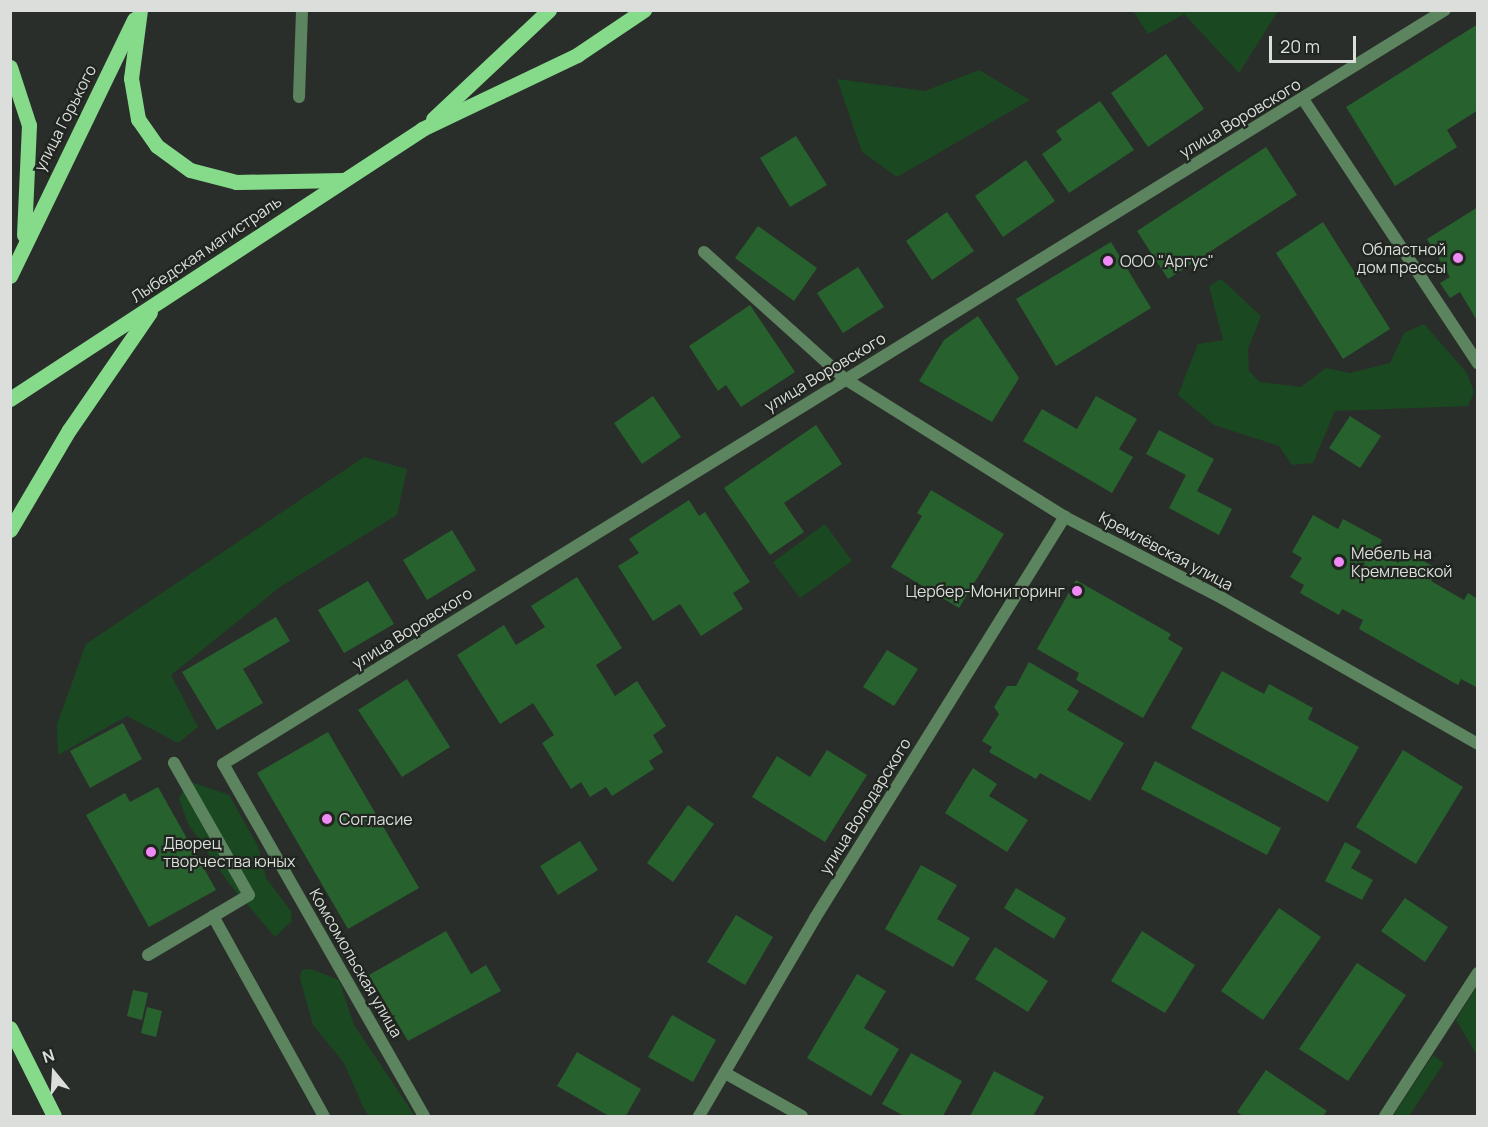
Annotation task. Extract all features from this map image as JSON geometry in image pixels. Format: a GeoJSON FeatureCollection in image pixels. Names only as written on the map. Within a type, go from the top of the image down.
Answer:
{"type":"FeatureCollection","features":[{"type":"Feature","properties":{"kind":"main road"},"geometry":{"type":"LineString","coordinates":[[139,10],[130,78],[138,119],[157,146],[190,170],[236,182],[342,180]]}},
{"type":"Feature","properties":{"kind":"main road","name":"улица Горького"},"geometry":{"type":"LineString","coordinates":[[10,276],[23,241],[139,10]]}},
{"type":"Feature","properties":{"kind":"main road","name":"Лыбедская магистраль"},"geometry":{"type":"LineString","coordinates":[[422,129],[549,10]]}},
{"type":"Feature","properties":{"kind":"main road","name":"Лыбедская магистраль"},"geometry":{"type":"LineString","coordinates":[[10,399],[422,129],[578,55],[644,10]]}},
{"type":"Feature","properties":{"kind":"main road","name":"улица Горького"},"geometry":{"type":"LineString","coordinates":[[10,67],[29,125],[23,241]]}},
{"type":"Feature","properties":{"kind":"main road"},"geometry":{"type":"LineString","coordinates":[[10,530],[69,430],[153,307]]}},
{"type":"Feature","properties":{"kind":"main road"},"geometry":{"type":"LineString","coordinates":[[10,1028],[54,1116]]}},
{"type":"Feature","properties":{"kind":"street"},"geometry":{"type":"LineString","coordinates":[[299,97],[302,10]]}},
{"type":"Feature","properties":{"kind":"street","name":"улица Воровского"},"geometry":{"type":"LineString","coordinates":[[223,764],[1445,10]]}},
{"type":"Feature","properties":{"kind":"street"},"geometry":{"type":"LineString","coordinates":[[1303,99],[1478,363]]}},
{"type":"Feature","properties":{"kind":"street","name":"Кремлёвская улица"},"geometry":{"type":"LineString","coordinates":[[704,252],[845,379],[1065,517],[1222,598],[1478,744]]}},
{"type":"Feature","properties":{"kind":"street","name":"улица Володарского"},"geometry":{"type":"LineString","coordinates":[[699,1116],[821,908],[1065,517]]}},
{"type":"Feature","properties":{"kind":"street"},"geometry":{"type":"LineString","coordinates":[[148,955],[249,895],[174,763]]}},
{"type":"Feature","properties":{"kind":"street","name":"Комсомольская улица"},"geometry":{"type":"LineString","coordinates":[[223,764],[424,1116]]}},
{"type":"Feature","properties":{"kind":"street"},"geometry":{"type":"LineString","coordinates":[[213,916],[324,1116]]}},
{"type":"Feature","properties":{"kind":"street"},"geometry":{"type":"LineString","coordinates":[[1385,1116],[1478,973]]}},
{"type":"Feature","properties":{"kind":"street"},"geometry":{"type":"LineString","coordinates":[[725,1072],[802,1116]]}},
{"type":"Feature","properties":{"kind":"green space"},"geometry":{"type":"Polygon","coordinates":[[[1133,11],[1278,11],[1239,73],[1184,14],[1148,34],[1133,11]]]}},
{"type":"Feature","properties":{"kind":"green space"},"geometry":{"type":"Polygon","coordinates":[[[979,70],[1030,100],[897,177],[862,152],[837,79],[925,91],[979,70]]]}},
{"type":"Feature","properties":{"kind":"green space"},"geometry":{"type":"Polygon","coordinates":[[[1221,279],[1261,316],[1248,349],[1249,371],[1260,382],[1301,387],[1326,368],[1350,373],[1390,363],[1404,333],[1424,324],[1467,373],[1474,392],[1468,406],[1335,411],[1313,463],[1292,465],[1279,446],[1214,425],[1178,395],[1198,344],[1223,340],[1209,286],[1221,279]]]}},
{"type":"Feature","properties":{"kind":"green space"},"geometry":{"type":"Polygon","coordinates":[[[364,457],[407,469],[397,515],[280,587],[171,675],[198,727],[178,743],[127,716],[58,755],[57,724],[86,644],[364,457]]]}},
{"type":"Feature","properties":{"kind":"green space"},"geometry":{"type":"Polygon","coordinates":[[[825,524],[852,561],[800,598],[773,562],[825,524]]]}},
{"type":"Feature","properties":{"kind":"green space"},"geometry":{"type":"Polygon","coordinates":[[[188,781],[229,795],[258,846],[266,878],[291,911],[292,921],[275,937],[228,882],[188,824],[179,799],[188,781]]]}},
{"type":"Feature","properties":{"kind":"green space"},"geometry":{"type":"Polygon","coordinates":[[[311,969],[339,980],[354,1025],[415,1116],[369,1116],[364,1109],[344,1063],[313,1025],[300,978],[302,970],[311,969]]]}},
{"type":"Feature","properties":{"kind":"green space"},"geometry":{"type":"Polygon","coordinates":[[[1477,986],[1477,1055],[1456,1020],[1477,986]]]}},
{"type":"Feature","properties":{"kind":"green space"},"geometry":{"type":"Polygon","coordinates":[[[1433,1055],[1444,1063],[1409,1116],[1393,1116],[1433,1055]]]}},
{"type":"Feature","properties":{"kind":"building"},"geometry":{"type":"Polygon","coordinates":[[[1478,24],[1478,110],[1447,130],[1457,147],[1395,186],[1346,107],[1478,24]]]}},
{"type":"Feature","properties":{"kind":"building"},"geometry":{"type":"Polygon","coordinates":[[[1166,54],[1204,109],[1148,147],[1111,93],[1166,54]]]}},
{"type":"Feature","properties":{"kind":"building"},"geometry":{"type":"Polygon","coordinates":[[[1100,101],[1134,150],[1069,193],[1042,154],[1062,140],[1056,131],[1100,101]]]}},
{"type":"Feature","properties":{"kind":"building"},"geometry":{"type":"Polygon","coordinates":[[[796,136],[827,185],[790,207],[760,158],[796,136]]]}},
{"type":"Feature","properties":{"kind":"building"},"geometry":{"type":"Polygon","coordinates":[[[1266,147],[1297,195],[1168,279],[1137,231],[1266,147]]]}},
{"type":"Feature","properties":{"kind":"building"},"geometry":{"type":"Polygon","coordinates":[[[1026,160],[1055,201],[1003,237],[975,196],[1026,160]]]}},
{"type":"Feature","properties":{"kind":"building","name":"Областной дом прессы"},"geometry":{"type":"Polygon","coordinates":[[[1478,207],[1478,322],[1460,292],[1450,298],[1440,283],[1450,277],[1427,239],[1478,207]]]}},
{"type":"Feature","properties":{"kind":"building"},"geometry":{"type":"Polygon","coordinates":[[[947,212],[974,251],[932,280],[906,241],[947,212]]]}},
{"type":"Feature","properties":{"kind":"building"},"geometry":{"type":"Polygon","coordinates":[[[1323,222],[1390,329],[1343,359],[1276,253],[1323,222]]]}},
{"type":"Feature","properties":{"kind":"building"},"geometry":{"type":"Polygon","coordinates":[[[758,226],[817,268],[794,301],[735,258],[758,226]]]}},
{"type":"Feature","properties":{"kind":"building"},"geometry":{"type":"Polygon","coordinates":[[[1111,242],[1151,308],[1056,366],[1016,299],[1111,242]]]}},
{"type":"Feature","properties":{"kind":"building"},"geometry":{"type":"Polygon","coordinates":[[[858,267],[884,307],[843,333],[817,293],[858,267]]]}},
{"type":"Feature","properties":{"kind":"building"},"geometry":{"type":"Polygon","coordinates":[[[750,305],[795,372],[741,407],[726,385],[718,391],[689,346],[750,305]]]}},
{"type":"Feature","properties":{"kind":"building"},"geometry":{"type":"Polygon","coordinates":[[[978,316],[1019,378],[992,422],[919,381],[944,340],[978,316]]]}},
{"type":"Feature","properties":{"kind":"building"},"geometry":{"type":"Polygon","coordinates":[[[653,396],[681,437],[642,464],[614,423],[653,396]]]}},
{"type":"Feature","properties":{"kind":"building"},"geometry":{"type":"Polygon","coordinates":[[[1096,396],[1137,419],[1119,449],[1133,457],[1112,493],[1023,441],[1042,409],[1077,429],[1096,396]]]}},
{"type":"Feature","properties":{"kind":"building"},"geometry":{"type":"Polygon","coordinates":[[[1350,416],[1381,436],[1360,468],[1329,448],[1350,416]]]}},
{"type":"Feature","properties":{"kind":"building"},"geometry":{"type":"Polygon","coordinates":[[[816,425],[842,464],[784,503],[804,532],[770,555],[724,488],[816,425]]]}},
{"type":"Feature","properties":{"kind":"building"},"geometry":{"type":"Polygon","coordinates":[[[1159,430],[1214,459],[1197,491],[1232,509],[1219,535],[1169,508],[1186,475],[1146,454],[1159,430]]]}},
{"type":"Feature","properties":{"kind":"building"},"geometry":{"type":"Polygon","coordinates":[[[931,490],[1004,534],[959,608],[891,567],[922,516],[917,513],[931,490]]]}},
{"type":"Feature","properties":{"kind":"building"},"geometry":{"type":"Polygon","coordinates":[[[689,500],[699,516],[705,512],[750,582],[733,593],[743,609],[701,636],[680,604],[653,621],[618,566],[639,553],[629,539],[689,500]]]}},
{"type":"Feature","properties":{"kind":"building"},"geometry":{"type":"Polygon","coordinates":[[[1313,515],[1338,529],[1343,519],[1382,540],[1377,550],[1398,563],[1405,551],[1438,569],[1431,581],[1464,600],[1468,593],[1478,599],[1478,688],[1461,679],[1458,685],[1359,629],[1363,620],[1342,609],[1339,615],[1300,593],[1304,585],[1290,577],[1302,558],[1292,552],[1313,515]]]}},
{"type":"Feature","properties":{"kind":"building"},"geometry":{"type":"Polygon","coordinates":[[[452,530],[476,570],[427,600],[403,560],[452,530]]]}},
{"type":"Feature","properties":{"kind":"building"},"geometry":{"type":"Polygon","coordinates":[[[577,577],[622,648],[596,665],[615,696],[637,681],[666,726],[653,735],[663,752],[649,761],[654,769],[612,796],[606,787],[590,797],[581,782],[571,789],[542,743],[554,735],[533,703],[500,724],[457,655],[504,625],[516,645],[545,627],[531,606],[577,577]]]}},
{"type":"Feature","properties":{"kind":"building"},"geometry":{"type":"Polygon","coordinates":[[[1076,580],[1171,634],[1168,639],[1183,648],[1143,718],[1076,680],[1079,673],[1037,649],[1076,580]]]}},
{"type":"Feature","properties":{"kind":"building"},"geometry":{"type":"Polygon","coordinates":[[[368,581],[394,624],[344,653],[318,610],[368,581]]]}},
{"type":"Feature","properties":{"kind":"building"},"geometry":{"type":"Polygon","coordinates":[[[276,617],[290,641],[243,669],[263,703],[217,730],[182,672],[276,617]]]}},
{"type":"Feature","properties":{"kind":"building"},"geometry":{"type":"Polygon","coordinates":[[[887,650],[918,669],[894,706],[863,687],[887,650]]]}},
{"type":"Feature","properties":{"kind":"building"},"geometry":{"type":"Polygon","coordinates":[[[1029,662],[1079,691],[1067,710],[1124,743],[1090,801],[1040,773],[1036,779],[989,752],[992,747],[982,741],[999,714],[994,707],[1007,686],[1016,686],[1029,662]]]}},
{"type":"Feature","properties":{"kind":"building"},"geometry":{"type":"Polygon","coordinates":[[[1222,671],[1264,694],[1269,684],[1313,708],[1308,719],[1359,747],[1328,802],[1191,728],[1222,671]]]}},
{"type":"Feature","properties":{"kind":"building"},"geometry":{"type":"Polygon","coordinates":[[[407,679],[450,747],[402,777],[358,710],[407,679]]]}},
{"type":"Feature","properties":{"kind":"building"},"geometry":{"type":"Polygon","coordinates":[[[123,723],[142,759],[90,788],[70,751],[123,723]]]}},
{"type":"Feature","properties":{"kind":"building"},"geometry":{"type":"Polygon","coordinates":[[[328,732],[419,888],[348,929],[257,773],[328,732]]]}},
{"type":"Feature","properties":{"kind":"building"},"geometry":{"type":"Polygon","coordinates":[[[827,750],[867,775],[825,842],[752,797],[777,756],[810,777],[827,750]]]}},
{"type":"Feature","properties":{"kind":"building"},"geometry":{"type":"Polygon","coordinates":[[[1403,750],[1463,787],[1416,864],[1356,827],[1403,750]]]}},
{"type":"Feature","properties":{"kind":"building"},"geometry":{"type":"Polygon","coordinates":[[[1155,761],[1281,828],[1267,855],[1141,789],[1155,761]]]}},
{"type":"Feature","properties":{"kind":"building"},"geometry":{"type":"Polygon","coordinates":[[[973,768],[997,784],[989,796],[1028,820],[1007,852],[945,813],[973,768]]]}},
{"type":"Feature","properties":{"kind":"building","name":"Дворец творчества юных"},"geometry":{"type":"Polygon","coordinates":[[[158,787],[216,890],[149,927],[86,815],[125,793],[130,802],[158,787]]]}},
{"type":"Feature","properties":{"kind":"building"},"geometry":{"type":"Polygon","coordinates":[[[688,805],[714,824],[673,882],[647,863],[688,805]]]}},
{"type":"Feature","properties":{"kind":"building"},"geometry":{"type":"Polygon","coordinates":[[[580,841],[598,870],[558,895],[540,866],[580,841]]]}},
{"type":"Feature","properties":{"kind":"building"},"geometry":{"type":"Polygon","coordinates":[[[1345,842],[1361,851],[1351,868],[1373,880],[1362,900],[1325,881],[1345,842]]]}},
{"type":"Feature","properties":{"kind":"building"},"geometry":{"type":"Polygon","coordinates":[[[921,865],[957,885],[937,919],[970,938],[953,967],[885,929],[921,865]]]}},
{"type":"Feature","properties":{"kind":"building"},"geometry":{"type":"Polygon","coordinates":[[[1016,888],[1066,918],[1054,939],[1004,908],[1016,888]]]}},
{"type":"Feature","properties":{"kind":"building"},"geometry":{"type":"Polygon","coordinates":[[[1405,898],[1448,927],[1425,962],[1381,931],[1405,898]]]}},
{"type":"Feature","properties":{"kind":"building"},"geometry":{"type":"Polygon","coordinates":[[[1279,908],[1321,937],[1263,1020],[1221,991],[1279,908]]]}},
{"type":"Feature","properties":{"kind":"building"},"geometry":{"type":"Polygon","coordinates":[[[736,915],[773,937],[745,985],[707,962],[736,915]]]}},
{"type":"Feature","properties":{"kind":"building"},"geometry":{"type":"Polygon","coordinates":[[[446,931],[471,974],[486,965],[501,991],[408,1041],[369,975],[446,931]]]}},
{"type":"Feature","properties":{"kind":"building"},"geometry":{"type":"Polygon","coordinates":[[[1142,931],[1195,965],[1165,1013],[1111,981],[1142,931]]]}},
{"type":"Feature","properties":{"kind":"building"},"geometry":{"type":"Polygon","coordinates":[[[995,947],[1048,981],[1028,1012],[975,979],[995,947]]]}},
{"type":"Feature","properties":{"kind":"building"},"geometry":{"type":"Polygon","coordinates":[[[1357,963],[1406,995],[1348,1081],[1299,1049],[1357,963]]]}},
{"type":"Feature","properties":{"kind":"building"},"geometry":{"type":"Polygon","coordinates":[[[857,974],[886,991],[864,1028],[899,1049],[871,1096],[807,1058],[857,974]]]}},
{"type":"Feature","properties":{"kind":"building"},"geometry":{"type":"Polygon","coordinates":[[[133,990],[148,993],[142,1020],[127,1016],[133,990]]]}},
{"type":"Feature","properties":{"kind":"building"},"geometry":{"type":"Polygon","coordinates":[[[147,1007],[162,1011],[156,1037],[141,1033],[147,1007]]]}},
{"type":"Feature","properties":{"kind":"building"},"geometry":{"type":"Polygon","coordinates":[[[672,1015],[716,1040],[693,1082],[648,1057],[672,1015]]]}},
{"type":"Feature","properties":{"kind":"building"},"geometry":{"type":"Polygon","coordinates":[[[577,1052],[641,1089],[626,1116],[609,1116],[557,1086],[577,1052]]]}},
{"type":"Feature","properties":{"kind":"building"},"geometry":{"type":"Polygon","coordinates":[[[911,1053],[962,1081],[943,1116],[904,1116],[882,1104],[911,1053]]]}},
{"type":"Feature","properties":{"kind":"building"},"geometry":{"type":"Polygon","coordinates":[[[1266,1070],[1327,1111],[1323,1116],[1243,1116],[1237,1112],[1266,1070]]]}},
{"type":"Feature","properties":{"kind":"building"},"geometry":{"type":"Polygon","coordinates":[[[994,1071],[1044,1097],[1033,1116],[970,1116],[994,1071]]]}},
{"type":"Feature","properties":{"kind":"place","name":"Областной дом прессы"},"geometry":{"type":"Point","coordinates":[1458,258]}},
{"type":"Feature","properties":{"kind":"place","name":"ООО \"Аргус\""},"geometry":{"type":"Point","coordinates":[1108,261]}},
{"type":"Feature","properties":{"kind":"place","name":"Мебель на Кремлевской"},"geometry":{"type":"Point","coordinates":[1339,562]}},
{"type":"Feature","properties":{"kind":"place","name":"Цербер-Мониторинг"},"geometry":{"type":"Point","coordinates":[1077,591]}},
{"type":"Feature","properties":{"kind":"place","name":"Согласие"},"geometry":{"type":"Point","coordinates":[327,819]}},
{"type":"Feature","properties":{"kind":"place","name":"Дворец творчества юных"},"geometry":{"type":"Point","coordinates":[151,852]}}]}
